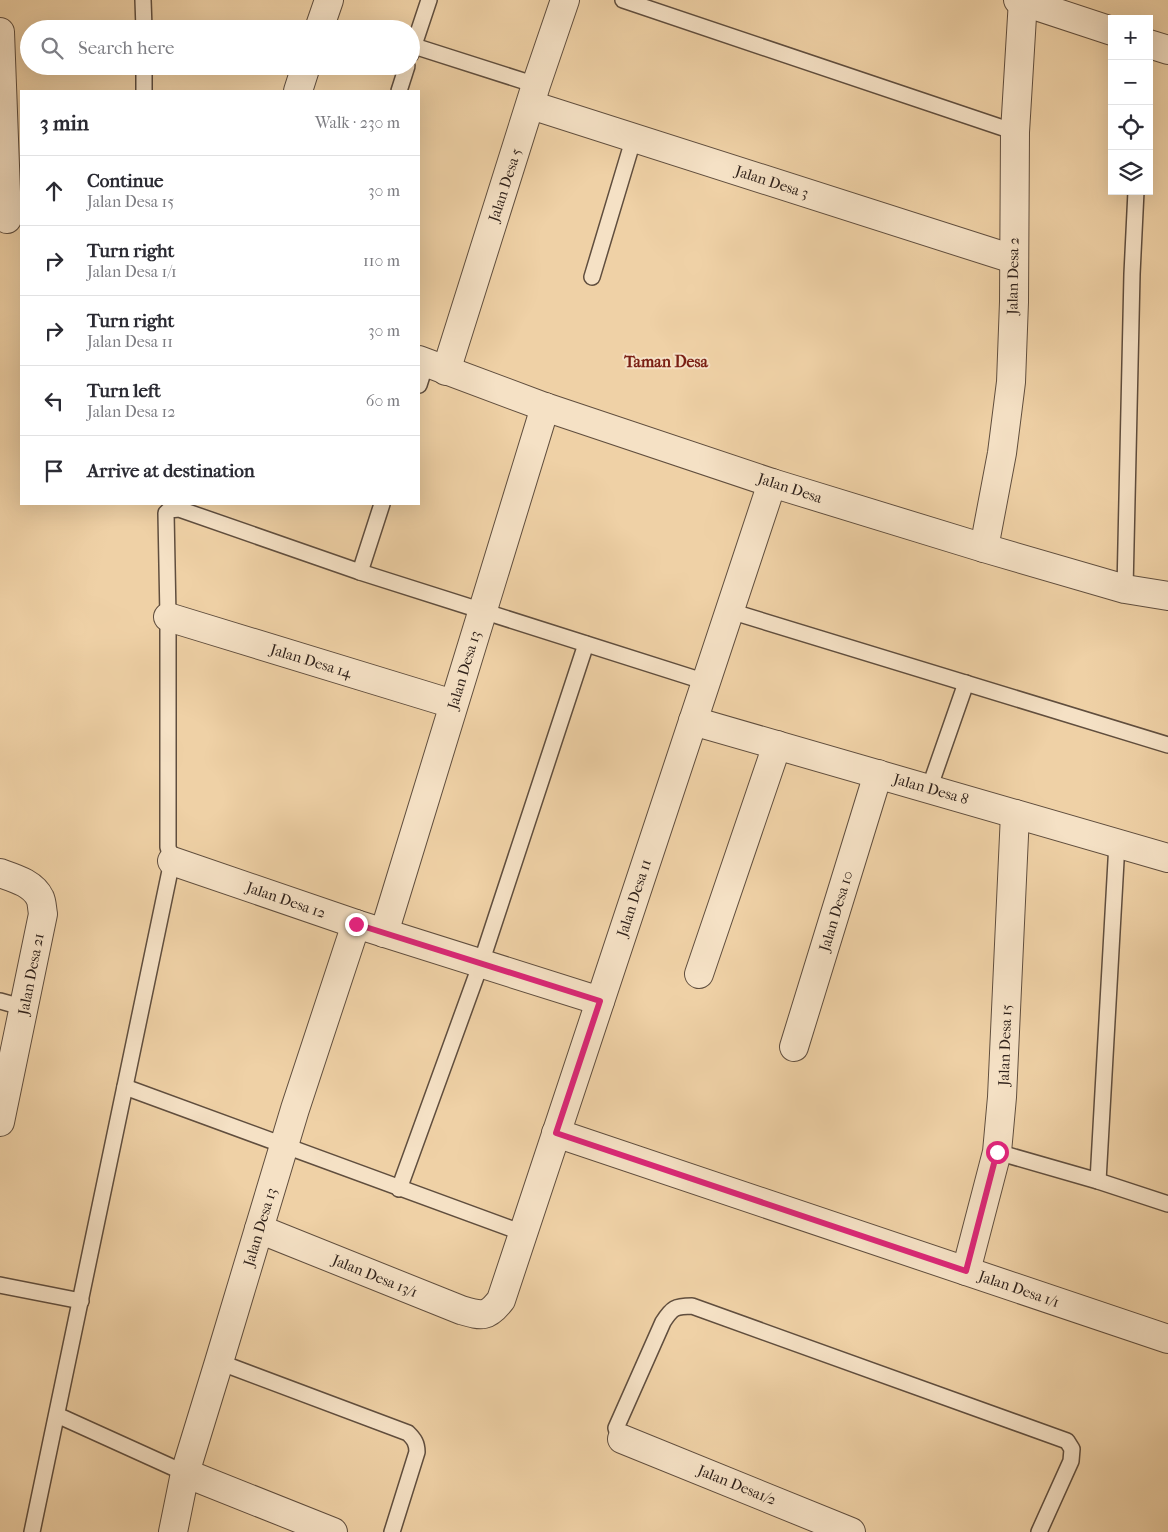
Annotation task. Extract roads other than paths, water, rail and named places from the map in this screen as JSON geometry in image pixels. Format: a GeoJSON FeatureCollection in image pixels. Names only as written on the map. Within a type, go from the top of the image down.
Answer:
{"type":"FeatureCollection","features":[{"type":"Feature","properties":{"kind":"street"},"geometry":{"type":"LineString","coordinates":[[322,20],[329,0]]}},
{"type":"Feature","properties":{"kind":"street","name":"Jalan Desa 5"},"geometry":{"type":"LineString","coordinates":[[427,370],[533,95],[565,0]]}},
{"type":"Feature","properties":{"kind":"street"},"geometry":{"type":"LineString","coordinates":[[1021,0],[1108,30]]}},
{"type":"Feature","properties":{"kind":"street","name":"Jalan Desa 2"},"geometry":{"type":"LineString","coordinates":[[984,548],[1002,453],[1011,382],[1015,132],[1021,0]]}},
{"type":"Feature","properties":{"kind":"street"},"geometry":{"type":"LineString","coordinates":[[0,32],[9,220]]}},
{"type":"Feature","properties":{"kind":"street"},"geometry":{"type":"LineString","coordinates":[[1153,45],[1168,50]]}},
{"type":"Feature","properties":{"kind":"street"},"geometry":{"type":"LineString","coordinates":[[298,90],[303,75]]}},
{"type":"Feature","properties":{"kind":"street","name":"Jalan Desa 3"},"geometry":{"type":"LineString","coordinates":[[533,95],[634,137],[1013,259]]}},
{"type":"Feature","properties":{"kind":"street","name":"Jalan Desa"},"geometry":{"type":"LineString","coordinates":[[427,370],[772,482],[984,548],[1125,589],[1168,596]]}},
{"type":"Feature","properties":{"kind":"street","name":"Jalan Desa 13"},"geometry":{"type":"LineString","coordinates":[[384,933],[545,407]]}},
{"type":"Feature","properties":{"kind":"street","name":"Jalan Desa 11"},"geometry":{"type":"LineString","coordinates":[[492,1311],[501,1300],[772,482]]}},
{"type":"Feature","properties":{"kind":"street","name":"Jalan Desa 14"},"geometry":{"type":"LineString","coordinates":[[168,617],[453,704]]}},
{"type":"Feature","properties":{"kind":"street","name":"Jalan Desa 8"},"geometry":{"type":"LineString","coordinates":[[694,721],[1168,858]]}},
{"type":"Feature","properties":{"kind":"street"},"geometry":{"type":"LineString","coordinates":[[699,974],[777,745]]}},
{"type":"Feature","properties":{"kind":"street","name":"Jalan Desa 10"},"geometry":{"type":"LineString","coordinates":[[794,1047],[878,774]]}},
{"type":"Feature","properties":{"kind":"street","name":"Jalan Desa 15"},"geometry":{"type":"LineString","coordinates":[[966,1271],[997,1152],[1002,1097],[1015,814]]}},
{"type":"Feature","properties":{"kind":"street","name":"Jalan Desa 12"},"geometry":{"type":"LineString","coordinates":[[172,861],[356,924],[600,1001]]}},
{"type":"Feature","properties":{"kind":"street","name":"Jalan Desa 21"},"geometry":{"type":"LineString","coordinates":[[0,873],[30,886],[40,898],[43,914],[12,1004],[0,1122]]}},
{"type":"Feature","properties":{"kind":"street","name":"Jalan Desa 13"},"geometry":{"type":"LineString","coordinates":[[173,1532],[185,1473],[285,1145],[356,924]]}},
{"type":"Feature","properties":{"kind":"street","name":"Jalan Desa 1/1"},"geometry":{"type":"LineString","coordinates":[[556,1133],[1168,1339]]}},
{"type":"Feature","properties":{"kind":"street","name":"Jalan Desa 13/1"},"geometry":{"type":"LineString","coordinates":[[259,1229],[461,1310],[480,1315],[492,1311]]}},
{"type":"Feature","properties":{"kind":"street","name":"Jalan Desa1/2"},"geometry":{"type":"LineString","coordinates":[[622,1439],[851,1532]]}},
{"type":"Feature","properties":{"kind":"street"},"geometry":{"type":"LineString","coordinates":[[185,1473],[332,1532]]}},
{"type":"Feature","properties":{"kind":"lane"},"geometry":{"type":"LineString","coordinates":[[143,0],[144,20]]}},
{"type":"Feature","properties":{"kind":"lane"},"geometry":{"type":"LineString","coordinates":[[420,28],[429,0]]}},
{"type":"Feature","properties":{"kind":"lane"},"geometry":{"type":"LineString","coordinates":[[623,0],[1015,132]]}},
{"type":"Feature","properties":{"kind":"lane"},"geometry":{"type":"LineString","coordinates":[[420,53],[533,95]]}},
{"type":"Feature","properties":{"kind":"lane"},"geometry":{"type":"LineString","coordinates":[[144,75],[144,90]]}},
{"type":"Feature","properties":{"kind":"lane"},"geometry":{"type":"LineString","coordinates":[[399,90],[404,75]]}},
{"type":"Feature","properties":{"kind":"lane"},"geometry":{"type":"LineString","coordinates":[[592,277],[634,137]]}},
{"type":"Feature","properties":{"kind":"lane"},"geometry":{"type":"LineString","coordinates":[[1125,589],[1132,274],[1136,195]]}},
{"type":"Feature","properties":{"kind":"lane"},"geometry":{"type":"LineString","coordinates":[[360,572],[382,505]]}},
{"type":"Feature","properties":{"kind":"lane"},"geometry":{"type":"LineString","coordinates":[[32,1532],[172,861],[168,848],[166,513],[173,508],[360,572],[706,682]]}},
{"type":"Feature","properties":{"kind":"lane"},"geometry":{"type":"LineString","coordinates":[[730,611],[1168,744]]}},
{"type":"Feature","properties":{"kind":"lane"},"geometry":{"type":"LineString","coordinates":[[399,1189],[480,963],[586,644]]}},
{"type":"Feature","properties":{"kind":"lane"},"geometry":{"type":"LineString","coordinates":[[929,789],[966,683]]}},
{"type":"Feature","properties":{"kind":"lane"},"geometry":{"type":"LineString","coordinates":[[1098,1181],[1117,843]]}},
{"type":"Feature","properties":{"kind":"lane"},"geometry":{"type":"LineString","coordinates":[[125,1087],[523,1233]]}},
{"type":"Feature","properties":{"kind":"lane"},"geometry":{"type":"LineString","coordinates":[[997,1152],[1098,1181],[1168,1204]]}},
{"type":"Feature","properties":{"kind":"lane"},"geometry":{"type":"LineString","coordinates":[[0,1285],[80,1301]]}},
{"type":"Feature","properties":{"kind":"lane"},"geometry":{"type":"LineString","coordinates":[[622,1439],[618,1435],[616,1428],[662,1322],[670,1311],[678,1306],[692,1306],[1067,1442],[1072,1449],[1071,1461],[1039,1532]]}},
{"type":"Feature","properties":{"kind":"lane"},"geometry":{"type":"LineString","coordinates":[[219,1362],[408,1434],[414,1439],[417,1444],[417,1452],[392,1532]]}},
{"type":"Feature","properties":{"kind":"lane"},"geometry":{"type":"LineString","coordinates":[[57,1415],[185,1473]]}},
{"type":"Feature","properties":{"kind":"district","name":"Taman Desa"},"geometry":{"type":"Point","coordinates":[666,361]}}]}
